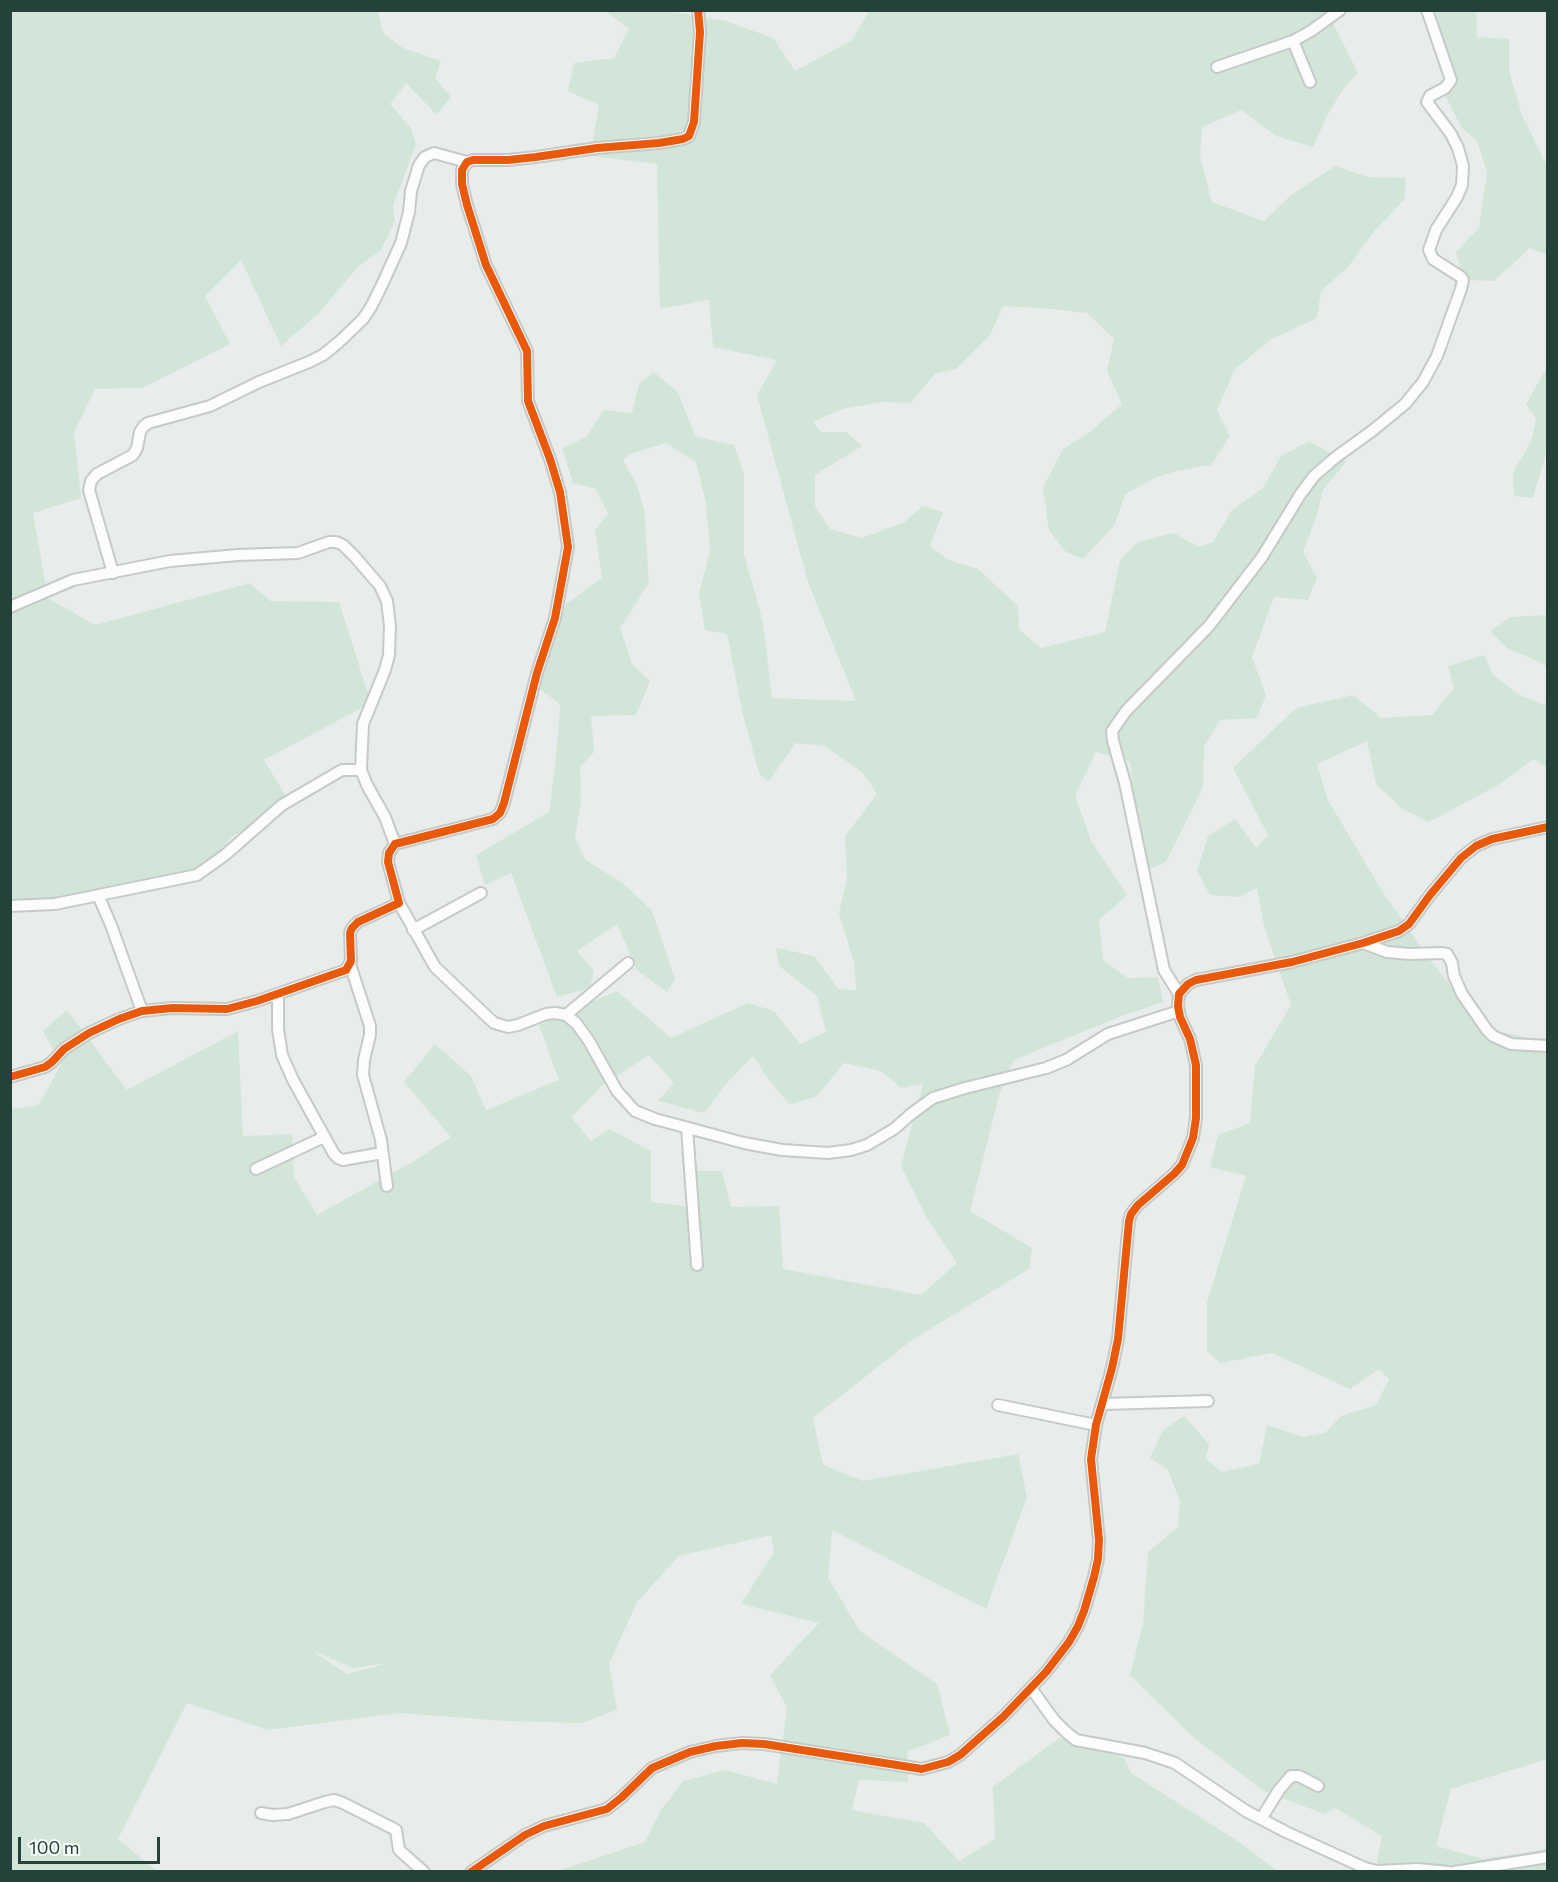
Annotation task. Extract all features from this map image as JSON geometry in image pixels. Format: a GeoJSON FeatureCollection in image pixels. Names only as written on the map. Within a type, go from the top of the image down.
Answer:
{"type":"FeatureCollection","features":[{"type":"Feature","properties":{"kind":"street"},"geometry":{"type":"LineString","coordinates":[[113,573],[89,490],[91,481],[97,474],[133,454],[137,448],[140,432],[148,423],[210,406],[259,382],[309,362],[323,355],[363,319],[392,262],[405,229],[411,191],[419,165],[425,157],[434,153],[467,162],[508,160],[683,139],[689,136],[694,122],[700,32],[698,10]]}},
{"type":"Feature","properties":{"kind":"street"},"geometry":{"type":"LineString","coordinates":[[1217,67],[1293,41],[1311,32],[1340,10]]}},
{"type":"Feature","properties":{"kind":"street"},"geometry":{"type":"LineString","coordinates":[[1179,994],[1164,970],[1112,731],[1126,711],[1209,626],[1262,557],[1314,476],[1406,404],[1423,382],[1437,356],[1463,280],[1433,259],[1429,250],[1437,230],[1460,191],[1463,166],[1451,134],[1428,102],[1430,96],[1449,84],[1451,78],[1427,10]]}},
{"type":"Feature","properties":{"kind":"street"},"geometry":{"type":"LineString","coordinates":[[1293,41],[1310,82]]}},
{"type":"Feature","properties":{"kind":"street"},"geometry":{"type":"LineString","coordinates":[[467,162],[461,175],[467,205],[486,265],[525,343],[528,361],[528,401],[560,492],[568,547],[555,618],[537,673],[500,813],[493,819],[395,844],[389,853],[388,862],[399,903],[440,973],[494,1023],[508,1027],[546,1014],[566,1015],[576,1023],[590,1041],[617,1091],[628,1104],[644,1115],[744,1143],[782,1150],[828,1153],[850,1150],[881,1138],[933,1098],[1046,1068],[1066,1060],[1108,1034],[1179,1011]]}},
{"type":"Feature","properties":{"kind":"street"},"geometry":{"type":"LineString","coordinates":[[10,607],[73,580],[170,561],[298,553],[329,543],[336,542],[343,545],[380,586],[387,601],[390,626],[389,648],[385,670],[363,724],[361,770],[385,817],[395,844]]}},
{"type":"Feature","properties":{"kind":"street"},"geometry":{"type":"LineString","coordinates":[[10,906],[56,904],[197,875],[225,855],[282,805],[342,770],[361,770]]}},
{"type":"Feature","properties":{"kind":"street"},"geometry":{"type":"LineString","coordinates":[[471,1872],[507,1847],[544,1826],[607,1809],[652,1768],[690,1752],[742,1743],[764,1744],[922,1769],[948,1762],[960,1755],[1031,1689],[1057,1659],[1078,1626],[1098,1559],[1099,1540],[1091,1459],[1096,1425],[1118,1339],[1131,1214],[1182,1165],[1193,1138],[1196,1118],[1196,1065],[1190,1039],[1179,1011],[1179,994],[1188,984],[1196,980],[1293,962],[1363,943],[1405,928],[1461,858],[1476,846],[1492,839],[1548,827]]}},
{"type":"Feature","properties":{"kind":"street"},"geometry":{"type":"LineString","coordinates":[[413,930],[481,893]]}},
{"type":"Feature","properties":{"kind":"street"},"geometry":{"type":"LineString","coordinates":[[98,895],[142,1011]]}},
{"type":"Feature","properties":{"kind":"street"},"geometry":{"type":"LineString","coordinates":[[387,1186],[381,1140],[363,1075],[370,1026],[350,964],[350,933],[358,922],[399,903]]}},
{"type":"Feature","properties":{"kind":"street"},"geometry":{"type":"LineString","coordinates":[[1363,943],[1387,952],[1447,954],[1462,994],[1493,1036],[1511,1044],[1548,1046]]}},
{"type":"Feature","properties":{"kind":"street"},"geometry":{"type":"LineString","coordinates":[[566,1015],[628,963]]}},
{"type":"Feature","properties":{"kind":"street"},"geometry":{"type":"LineString","coordinates":[[10,1077],[45,1067],[64,1049],[89,1033],[142,1011],[171,1008],[227,1010],[346,970],[350,964]]}},
{"type":"Feature","properties":{"kind":"street"},"geometry":{"type":"LineString","coordinates":[[278,994],[278,1029],[282,1055],[293,1080],[334,1154],[343,1160],[382,1153]]}},
{"type":"Feature","properties":{"kind":"street"},"geometry":{"type":"LineString","coordinates":[[687,1128],[697,1265]]}},
{"type":"Feature","properties":{"kind":"street"},"geometry":{"type":"LineString","coordinates":[[256,1169],[324,1137]]}},
{"type":"Feature","properties":{"kind":"street"},"geometry":{"type":"LineString","coordinates":[[1103,1404],[1208,1401]]}},
{"type":"Feature","properties":{"kind":"street"},"geometry":{"type":"LineString","coordinates":[[998,1405],[1096,1425]]}},
{"type":"Feature","properties":{"kind":"street"},"geometry":{"type":"LineString","coordinates":[[1031,1689],[1054,1720],[1076,1740],[1146,1753],[1175,1763],[1261,1819],[1365,1868],[1377,1871],[1417,1869],[1449,1872]]}},
{"type":"Feature","properties":{"kind":"street"},"geometry":{"type":"LineString","coordinates":[[1261,1819],[1279,1790],[1291,1776],[1296,1775],[1318,1786]]}},
{"type":"Feature","properties":{"kind":"street"},"geometry":{"type":"LineString","coordinates":[[261,1813],[288,1814],[334,1800],[343,1803],[396,1830],[399,1850],[424,1872]]}},
{"type":"Feature","properties":{"kind":"street"},"geometry":{"type":"LineString","coordinates":[[1454,1872],[1548,1857]]}},
{"type":"Feature","properties":{"kind":"green space"},"geometry":{"type":"Polygon","coordinates":[[[10,11],[378,11],[383,33],[403,48],[441,61],[435,78],[451,97],[437,115],[406,83],[390,104],[410,127],[416,144],[393,206],[395,221],[381,250],[357,268],[318,314],[281,346],[241,260],[205,296],[230,344],[142,388],[95,389],[74,432],[81,498],[33,513],[48,598],[95,625],[250,583],[270,601],[339,602],[371,703],[264,760],[290,803],[232,837],[202,873],[10,909],[10,11]]]}},
{"type":"Feature","properties":{"kind":"green space"},"geometry":{"type":"Polygon","coordinates":[[[606,11],[667,11],[726,21],[773,38],[795,71],[852,40],[869,11],[1337,11],[1334,25],[1358,73],[1344,88],[1328,114],[1313,147],[1276,136],[1241,110],[1202,127],[1200,156],[1212,202],[1264,221],[1291,195],[1335,166],[1368,177],[1406,178],[1404,200],[1375,230],[1348,267],[1321,291],[1317,318],[1270,340],[1235,369],[1217,410],[1230,436],[1211,465],[1176,471],[1155,478],[1125,494],[1114,526],[1083,559],[1066,552],[1049,530],[1043,487],[1063,449],[1090,432],[1122,404],[1107,371],[1114,339],[1087,313],[1003,306],[990,335],[956,369],[935,374],[910,403],[882,402],[842,409],[813,422],[821,432],[846,432],[862,446],[815,475],[815,506],[830,529],[862,538],[905,522],[922,506],[943,512],[930,546],[949,560],[978,569],[1018,606],[1019,629],[1041,648],[1105,632],[1120,560],[1138,542],[1174,533],[1199,547],[1213,542],[1232,510],[1263,488],[1281,456],[1309,441],[1346,462],[1323,490],[1316,518],[1303,552],[1317,578],[1308,600],[1274,597],[1252,657],[1266,695],[1257,718],[1220,720],[1204,747],[1203,787],[1166,862],[1149,869],[1139,846],[1130,762],[1096,752],[1075,795],[1091,841],[1127,895],[1099,920],[1103,960],[1128,978],[1158,977],[1163,1002],[1122,1016],[1014,1060],[999,1095],[970,1211],[1032,1248],[1029,1269],[912,1340],[813,1418],[823,1465],[863,1481],[1018,1454],[1027,1497],[986,1609],[832,1530],[828,1578],[860,1631],[937,1684],[950,1735],[907,1752],[908,1782],[859,1780],[852,1810],[924,1823],[959,1861],[995,1839],[993,1787],[1059,1738],[1094,1745],[1124,1758],[1131,1773],[1242,1844],[1277,1871],[558,1871],[645,1842],[661,1810],[683,1781],[725,1770],[777,1784],[787,1708],[770,1675],[819,1623],[741,1604],[774,1552],[771,1535],[679,1556],[637,1602],[609,1664],[617,1710],[581,1723],[505,1721],[400,1713],[268,1730],[187,1703],[118,1839],[157,1871],[11,1871],[10,1109],[39,1105],[61,1064],[43,1031],[67,1010],[127,1090],[238,1031],[243,1136],[292,1134],[294,1177],[317,1215],[414,1161],[451,1137],[404,1082],[435,1044],[471,1076],[486,1110],[559,1080],[539,1025],[617,991],[671,1038],[748,1003],[774,1011],[800,1044],[826,1032],[817,996],[779,966],[776,948],[814,956],[838,989],[856,990],[854,963],[839,913],[847,878],[845,836],[877,794],[863,773],[825,746],[796,743],[768,782],[759,773],[743,715],[727,634],[705,630],[699,594],[710,551],[706,504],[696,462],[666,443],[630,454],[623,460],[637,485],[644,510],[649,583],[620,628],[632,664],[650,681],[636,715],[591,716],[594,752],[580,767],[581,801],[575,838],[586,860],[624,884],[652,911],[675,979],[667,992],[637,970],[617,924],[577,951],[594,971],[590,988],[557,997],[511,873],[485,885],[476,855],[549,812],[560,704],[537,687],[566,604],[602,578],[595,530],[608,514],[596,489],[573,483],[562,448],[586,437],[604,410],[632,413],[639,384],[654,372],[678,393],[696,437],[734,445],[744,474],[744,554],[763,622],[772,698],[856,701],[808,582],[757,395],[777,360],[713,347],[709,300],[660,309],[657,164],[590,156],[599,105],[568,91],[574,63],[614,58],[629,29],[606,11]],[[649,1055],[603,1085],[571,1117],[591,1141],[609,1129],[651,1151],[651,1202],[692,1207],[693,1171],[722,1171],[731,1207],[779,1206],[783,1269],[921,1295],[957,1263],[927,1218],[901,1166],[923,1084],[901,1088],[881,1071],[844,1063],[816,1097],[789,1104],[753,1056],[725,1085],[704,1113],[658,1101],[674,1083],[649,1055]],[[311,1650],[347,1674],[388,1663],[353,1668],[311,1650]]]}},
{"type":"Feature","properties":{"kind":"green space"},"geometry":{"type":"Polygon","coordinates":[[[1436,11],[1476,11],[1477,37],[1509,39],[1509,71],[1522,115],[1547,164],[1547,255],[1530,248],[1494,281],[1463,280],[1456,252],[1479,228],[1487,172],[1477,141],[1461,127],[1445,95],[1452,79],[1436,11]]]}},
{"type":"Feature","properties":{"kind":"green space"},"geometry":{"type":"Polygon","coordinates":[[[1547,367],[1547,450],[1533,498],[1514,496],[1513,472],[1531,442],[1536,419],[1526,404],[1547,367]]]}},
{"type":"Feature","properties":{"kind":"green space"},"geometry":{"type":"Polygon","coordinates":[[[1547,615],[1547,669],[1544,664],[1507,648],[1490,631],[1511,617],[1547,615]]]}},
{"type":"Feature","properties":{"kind":"green space"},"geometry":{"type":"Polygon","coordinates":[[[1484,655],[1493,675],[1518,694],[1543,705],[1547,701],[1547,768],[1534,759],[1498,785],[1429,822],[1402,809],[1376,784],[1367,741],[1317,764],[1328,800],[1382,891],[1434,965],[1475,1017],[1491,1030],[1547,1041],[1547,1759],[1451,1789],[1436,1846],[1483,1859],[1547,1849],[1547,1871],[1375,1871],[1382,1836],[1335,1808],[1324,1814],[1264,1791],[1193,1737],[1130,1675],[1143,1623],[1148,1552],[1178,1527],[1180,1502],[1168,1470],[1150,1458],[1163,1430],[1184,1416],[1209,1444],[1206,1458],[1221,1472],[1259,1464],[1267,1425],[1303,1437],[1325,1433],[1341,1416],[1376,1405],[1389,1379],[1379,1369],[1350,1389],[1272,1353],[1220,1363],[1207,1351],[1207,1302],[1246,1176],[1210,1167],[1218,1135],[1250,1123],[1255,1066],[1291,1005],[1264,926],[1257,888],[1239,897],[1210,895],[1197,871],[1208,836],[1235,819],[1256,848],[1268,835],[1233,768],[1296,708],[1354,695],[1381,718],[1432,715],[1454,688],[1448,666],[1484,655]]]}},
{"type":"Feature","properties":{"kind":"cycle path"},"geometry":{"type":"LineString","coordinates":[[10,1077],[45,1067],[64,1049],[89,1033],[142,1011],[172,1008],[227,1009],[346,970],[351,961],[350,933],[352,928],[358,922],[399,903],[388,862],[389,853],[395,844],[493,819],[500,813],[537,673],[555,618],[568,547],[560,492],[528,401],[527,351],[486,265],[467,205],[462,184],[462,170],[467,162],[473,160],[536,157],[597,148],[659,143],[689,136],[694,122],[700,32],[698,10]]}},
{"type":"Feature","properties":{"kind":"cycle path"},"geometry":{"type":"LineString","coordinates":[[471,1872],[525,1835],[544,1826],[607,1809],[652,1768],[690,1752],[742,1743],[764,1744],[922,1769],[948,1762],[960,1755],[1003,1717],[1046,1672],[1069,1642],[1084,1611],[1094,1577],[1099,1540],[1091,1459],[1096,1425],[1118,1339],[1129,1221],[1138,1205],[1182,1165],[1193,1138],[1196,1118],[1196,1065],[1190,1039],[1180,1017],[1179,994],[1188,984],[1196,980],[1292,962],[1399,931],[1409,924],[1461,858],[1476,846],[1492,839],[1548,827]]}}]}
